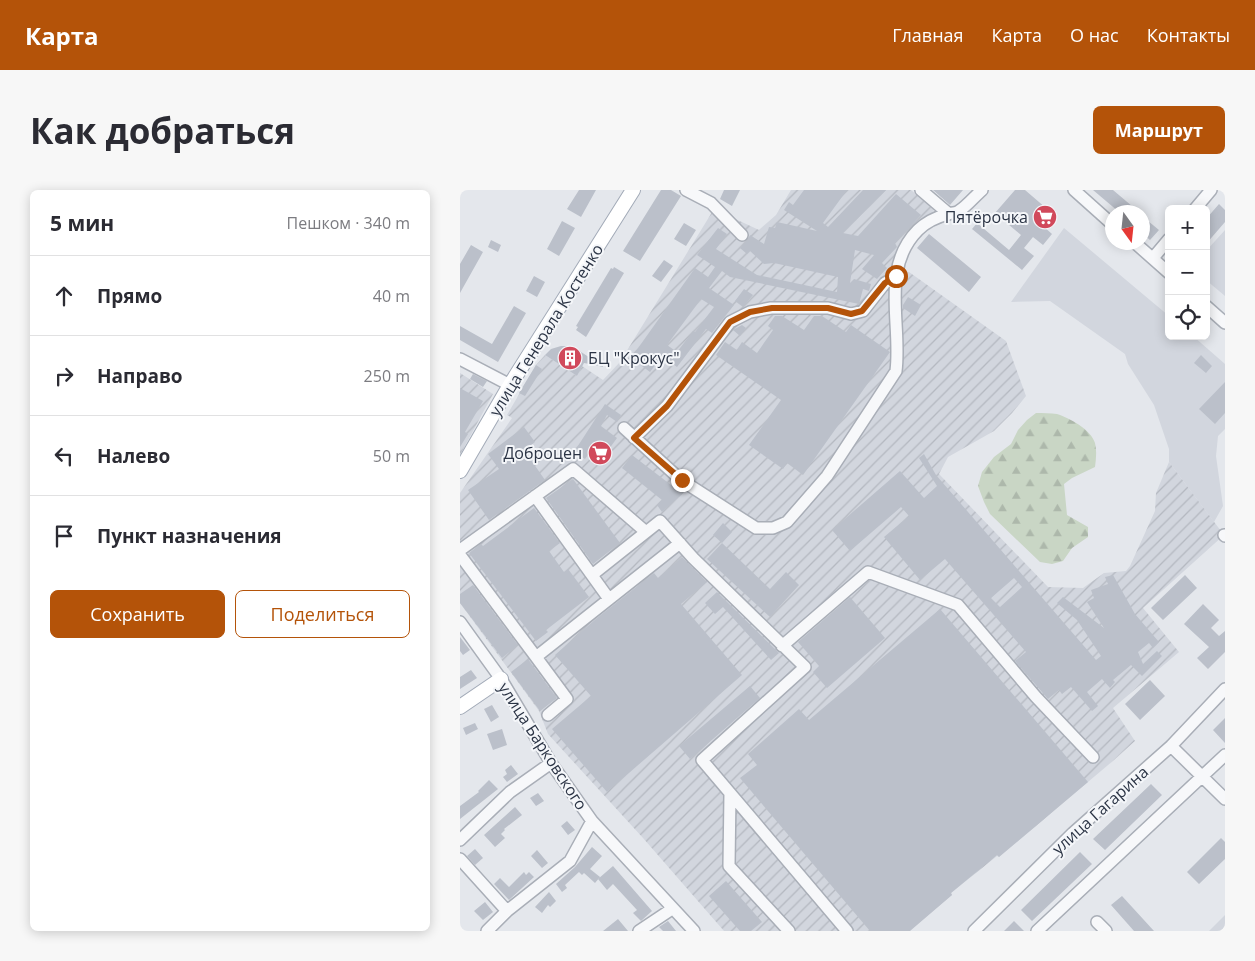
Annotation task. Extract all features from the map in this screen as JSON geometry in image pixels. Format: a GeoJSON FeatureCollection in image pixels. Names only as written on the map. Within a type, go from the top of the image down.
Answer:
{"type":"FeatureCollection","features":[{"type":"Feature","properties":{"kind":"main road","name":"улица Генерала Костенко"},"geometry":{"type":"LineString","coordinates":[[460,471],[510,385],[633,190]]}},
{"type":"Feature","properties":{"kind":"main road"},"geometry":{"type":"LineString","coordinates":[[460,707],[501,679]]}},
{"type":"Feature","properties":{"kind":"street"},"geometry":{"type":"LineString","coordinates":[[686,190],[711,203],[742,235]]}},
{"type":"Feature","properties":{"kind":"street"},"geometry":{"type":"LineString","coordinates":[[921,190],[949,214]]}},
{"type":"Feature","properties":{"kind":"street"},"geometry":{"type":"LineString","coordinates":[[624,428],[682,480],[756,528],[773,528],[786,522],[827,476],[896,371],[898,355],[895,309],[896,276],[909,241],[919,229],[935,218],[959,211],[982,190]]}},
{"type":"Feature","properties":{"kind":"street"},"geometry":{"type":"LineString","coordinates":[[1074,190],[1105,218]]}},
{"type":"Feature","properties":{"kind":"street"},"geometry":{"type":"LineString","coordinates":[[1198,205],[1211,190]]}},
{"type":"Feature","properties":{"kind":"street"},"geometry":{"type":"LineString","coordinates":[[1153,258],[1165,244]]}},
{"type":"Feature","properties":{"kind":"street"},"geometry":{"type":"LineString","coordinates":[[1144,250],[1165,269]]}},
{"type":"Feature","properties":{"kind":"street"},"geometry":{"type":"LineString","coordinates":[[634,438],[667,406],[730,322],[750,312],[772,308],[828,308],[851,314],[862,311],[885,283],[896,276]]}},
{"type":"Feature","properties":{"kind":"street"},"geometry":{"type":"LineString","coordinates":[[1210,310],[1225,323]]}},
{"type":"Feature","properties":{"kind":"street"},"geometry":{"type":"LineString","coordinates":[[460,359],[510,385]]}},
{"type":"Feature","properties":{"kind":"street"},"geometry":{"type":"LineString","coordinates":[[460,550],[573,469],[646,532]]}},
{"type":"Feature","properties":{"kind":"street"},"geometry":{"type":"LineString","coordinates":[[534,496],[609,599]]}},
{"type":"Feature","properties":{"kind":"street"},"geometry":{"type":"LineString","coordinates":[[592,575],[660,521],[805,668],[702,760],[847,931]]}},
{"type":"Feature","properties":{"kind":"street"},"geometry":{"type":"LineString","coordinates":[[536,657],[680,543]]}},
{"type":"Feature","properties":{"kind":"street"},"geometry":{"type":"LineString","coordinates":[[460,555],[567,699],[548,715]]}},
{"type":"Feature","properties":{"kind":"street"},"geometry":{"type":"LineString","coordinates":[[782,646],[868,572],[958,605],[1036,697],[1094,757]]}},
{"type":"Feature","properties":{"kind":"street","name":"улица Барковского"},"geometry":{"type":"LineString","coordinates":[[460,622],[501,679],[551,763],[592,821],[694,931]]}},
{"type":"Feature","properties":{"kind":"street","name":"улица Гагарина"},"geometry":{"type":"LineString","coordinates":[[976,930],[1072,833],[1171,746],[1225,689]]}},
{"type":"Feature","properties":{"kind":"street"},"geometry":{"type":"LineString","coordinates":[[1171,746],[1225,799]]}},
{"type":"Feature","properties":{"kind":"street"},"geometry":{"type":"LineString","coordinates":[[1038,931],[1225,755]]}},
{"type":"Feature","properties":{"kind":"street"},"geometry":{"type":"LineString","coordinates":[[460,840],[510,792],[551,763]]}},
{"type":"Feature","properties":{"kind":"street"},"geometry":{"type":"LineString","coordinates":[[730,793],[729,866],[789,931]]}},
{"type":"Feature","properties":{"kind":"street"},"geometry":{"type":"LineString","coordinates":[[487,931],[507,911],[570,861],[592,821]]}},
{"type":"Feature","properties":{"kind":"street"},"geometry":{"type":"LineString","coordinates":[[460,859],[507,911]]}},
{"type":"Feature","properties":{"kind":"street"},"geometry":{"type":"LineString","coordinates":[[639,931],[672,909]]}},
{"type":"Feature","properties":{"kind":"street"},"geometry":{"type":"LineString","coordinates":[[1097,922],[1106,931]]}},
{"type":"Feature","properties":{"kind":"shaded area"},"geometry":{"type":"Polygon","coordinates":[[[791,190],[911,190],[934,210],[890,268],[909,272],[1006,341],[1026,396],[994,431],[948,457],[939,474],[1048,587],[1083,588],[1104,573],[1126,571],[1155,511],[1156,493],[1169,462],[1224,535],[1143,608],[1179,652],[1113,708],[1135,741],[999,857],[997,856],[951,893],[952,895],[909,931],[724,931],[643,838],[548,734],[539,711],[460,603],[460,493],[512,418],[507,415],[536,365],[545,355],[577,376],[582,366],[603,380],[620,362],[714,209],[759,230],[776,215],[791,190]]]}},
{"type":"Feature","properties":{"kind":"shaded area"},"geometry":{"type":"Polygon","coordinates":[[[1064,228],[1165,313],[1165,340],[1198,340],[1225,364],[1225,429],[1218,436],[1216,456],[1223,506],[1214,522],[1169,462],[1169,449],[1154,405],[1128,364],[1125,354],[1050,301],[1011,302],[1064,228]]]}},
{"type":"Feature","properties":{"kind":"shaded area"},"geometry":{"type":"Polygon","coordinates":[[[1225,230],[1225,296],[1210,283],[1210,247],[1225,230]]]}},
{"type":"Feature","properties":{"kind":"shaded area"},"geometry":{"type":"Polygon","coordinates":[[[460,373],[493,394],[460,455],[460,373]]]}},
{"type":"Feature","properties":{"kind":"shaded area"},"geometry":{"type":"Polygon","coordinates":[[[1225,915],[1225,931],[1209,931],[1225,915]]]}},
{"type":"Feature","properties":{"kind":"green space"},"geometry":{"type":"Polygon","coordinates":[[[1036,413],[1057,414],[1073,421],[1089,433],[1093,438],[1096,449],[1095,467],[1064,484],[1067,515],[1088,527],[1088,537],[1072,548],[1063,561],[1052,564],[1040,562],[990,514],[978,486],[982,472],[994,457],[1011,444],[1018,430],[1036,413]]]}},
{"type":"Feature","properties":{"kind":"building"},"geometry":{"type":"Polygon","coordinates":[[[579,190],[596,190],[581,217],[567,209],[579,190]]]}},
{"type":"Feature","properties":{"kind":"building"},"geometry":{"type":"Polygon","coordinates":[[[661,190],[671,190],[681,196],[640,261],[623,251],[661,190]]]}},
{"type":"Feature","properties":{"kind":"building"},"geometry":{"type":"Polygon","coordinates":[[[724,190],[740,190],[732,206],[720,199],[724,190]]]}},
{"type":"Feature","properties":{"kind":"building"},"geometry":{"type":"Polygon","coordinates":[[[804,190],[847,190],[823,223],[828,227],[863,190],[886,190],[843,233],[858,236],[896,194],[921,215],[895,243],[897,247],[882,263],[887,268],[877,279],[862,269],[874,255],[855,250],[850,283],[854,279],[871,284],[869,291],[863,289],[859,304],[730,277],[722,271],[709,288],[734,305],[712,333],[706,329],[677,367],[662,356],[650,372],[631,358],[695,268],[708,277],[715,267],[697,255],[718,228],[727,234],[716,249],[757,275],[837,292],[838,277],[774,263],[764,264],[750,251],[747,254],[740,248],[750,235],[764,244],[769,227],[775,228],[777,222],[817,231],[784,210],[789,202],[793,205],[804,190]],[[701,299],[667,345],[677,352],[714,307],[701,299]]]}},
{"type":"Feature","properties":{"kind":"building"},"geometry":{"type":"Polygon","coordinates":[[[933,190],[963,190],[950,205],[933,190]]]}},
{"type":"Feature","properties":{"kind":"building"},"geometry":{"type":"Polygon","coordinates":[[[1015,190],[1025,190],[1053,214],[1043,226],[1052,234],[1043,245],[1033,237],[1024,248],[1034,256],[1022,270],[972,229],[977,223],[1009,250],[1021,235],[995,213],[1015,190]]]}},
{"type":"Feature","properties":{"kind":"building"},"geometry":{"type":"Polygon","coordinates":[[[1093,190],[1113,190],[1131,205],[1111,205],[1093,190]]]}},
{"type":"Feature","properties":{"kind":"building"},"geometry":{"type":"Polygon","coordinates":[[[1219,204],[1225,210],[1225,222],[1210,239],[1210,214],[1219,204]]]}},
{"type":"Feature","properties":{"kind":"building"},"geometry":{"type":"Polygon","coordinates":[[[562,221],[575,228],[559,256],[547,249],[562,221]]]}},
{"type":"Feature","properties":{"kind":"building"},"geometry":{"type":"Polygon","coordinates":[[[684,223],[696,230],[686,246],[674,239],[684,223]]]}},
{"type":"Feature","properties":{"kind":"building"},"geometry":{"type":"Polygon","coordinates":[[[1150,223],[1159,230],[1150,240],[1150,223]]]}},
{"type":"Feature","properties":{"kind":"building"},"geometry":{"type":"Polygon","coordinates":[[[929,234],[981,277],[969,292],[917,248],[929,234]]]}},
{"type":"Feature","properties":{"kind":"building"},"geometry":{"type":"Polygon","coordinates":[[[491,240],[501,245],[498,252],[488,247],[491,240]]]}},
{"type":"Feature","properties":{"kind":"building"},"geometry":{"type":"Polygon","coordinates":[[[471,245],[483,252],[460,293],[460,264],[471,245]]]}},
{"type":"Feature","properties":{"kind":"building"},"geometry":{"type":"Polygon","coordinates":[[[664,260],[673,266],[661,282],[652,276],[664,260]]]}},
{"type":"Feature","properties":{"kind":"building"},"geometry":{"type":"Polygon","coordinates":[[[614,267],[624,273],[586,337],[576,330],[578,327],[576,326],[611,268],[613,269],[614,267]]]}},
{"type":"Feature","properties":{"kind":"building"},"geometry":{"type":"Polygon","coordinates":[[[534,276],[545,282],[537,297],[526,291],[534,276]]]}},
{"type":"Feature","properties":{"kind":"building"},"geometry":{"type":"Polygon","coordinates":[[[744,289],[753,295],[743,307],[735,301],[744,289]]]}},
{"type":"Feature","properties":{"kind":"building"},"geometry":{"type":"Polygon","coordinates":[[[908,297],[921,305],[915,316],[903,308],[908,297]]]}},
{"type":"Feature","properties":{"kind":"building"},"geometry":{"type":"Polygon","coordinates":[[[514,306],[526,313],[498,362],[460,340],[460,326],[492,344],[514,306]]]}},
{"type":"Feature","properties":{"kind":"building"},"geometry":{"type":"Polygon","coordinates":[[[775,316],[782,316],[804,330],[814,316],[822,316],[846,332],[851,325],[890,352],[803,475],[787,463],[783,469],[749,445],[781,400],[716,355],[725,342],[737,350],[742,342],[757,353],[773,330],[768,326],[775,316]]]}},
{"type":"Feature","properties":{"kind":"building"},"geometry":{"type":"Polygon","coordinates":[[[742,325],[746,328],[740,336],[733,330],[742,325]]]}},
{"type":"Feature","properties":{"kind":"building","name":"БЦ \"Крокус\""},"geometry":{"type":"Polygon","coordinates":[[[561,346],[575,348],[604,367],[584,363],[577,376],[545,355],[551,349],[561,346]]]}},
{"type":"Feature","properties":{"kind":"building"},"geometry":{"type":"Polygon","coordinates":[[[1201,355],[1212,366],[1206,373],[1194,363],[1201,355]]]}},
{"type":"Feature","properties":{"kind":"building"},"geometry":{"type":"Polygon","coordinates":[[[536,365],[542,369],[525,396],[519,393],[536,365]]]}},
{"type":"Feature","properties":{"kind":"building"},"geometry":{"type":"Polygon","coordinates":[[[473,374],[487,381],[483,387],[470,379],[473,374]]]}},
{"type":"Feature","properties":{"kind":"building"},"geometry":{"type":"Polygon","coordinates":[[[1225,382],[1225,413],[1215,424],[1199,409],[1225,382]]]}},
{"type":"Feature","properties":{"kind":"building"},"geometry":{"type":"Polygon","coordinates":[[[460,388],[483,401],[465,432],[468,434],[460,447],[460,388]]]}},
{"type":"Feature","properties":{"kind":"building"},"geometry":{"type":"Polygon","coordinates":[[[605,404],[621,415],[617,422],[607,415],[601,426],[617,438],[601,460],[590,452],[585,459],[574,452],[605,404]]]}},
{"type":"Feature","properties":{"kind":"building"},"geometry":{"type":"Polygon","coordinates":[[[524,427],[535,442],[524,450],[545,480],[489,520],[468,490],[499,469],[488,454],[524,427]]]}},
{"type":"Feature","properties":{"kind":"building"},"geometry":{"type":"Polygon","coordinates":[[[924,454],[936,475],[1096,660],[1101,656],[1077,620],[1057,603],[1063,597],[1104,628],[1087,602],[1094,598],[1091,590],[1108,584],[1105,577],[1113,575],[1135,614],[1159,642],[1153,648],[1149,643],[1138,652],[1143,664],[1157,651],[1162,656],[1142,676],[1131,665],[1113,680],[1115,682],[1110,688],[1102,679],[1087,692],[1098,706],[1092,711],[1071,687],[1062,694],[1059,690],[1048,699],[1015,661],[1026,652],[945,559],[920,580],[884,537],[909,516],[901,507],[850,551],[832,530],[900,471],[924,498],[937,486],[919,458],[924,454]],[[1014,578],[991,598],[1000,607],[1022,587],[1014,578]]]}},
{"type":"Feature","properties":{"kind":"building"},"geometry":{"type":"Polygon","coordinates":[[[632,455],[675,488],[677,486],[683,493],[662,512],[657,505],[662,500],[622,468],[632,455]]]}},
{"type":"Feature","properties":{"kind":"building"},"geometry":{"type":"Polygon","coordinates":[[[573,479],[620,543],[593,564],[546,498],[573,479]]]}},
{"type":"Feature","properties":{"kind":"building"},"geometry":{"type":"Polygon","coordinates":[[[534,508],[560,543],[549,551],[564,572],[568,569],[589,597],[546,630],[548,632],[536,641],[469,553],[481,544],[483,546],[534,508]]]}},
{"type":"Feature","properties":{"kind":"building"},"geometry":{"type":"Polygon","coordinates":[[[723,523],[732,532],[722,543],[713,535],[723,523]]]}},
{"type":"Feature","properties":{"kind":"building"},"geometry":{"type":"Polygon","coordinates":[[[722,543],[770,589],[786,572],[799,585],[770,617],[707,559],[722,543]]]}},
{"type":"Feature","properties":{"kind":"building"},"geometry":{"type":"Polygon","coordinates":[[[682,557],[707,582],[681,604],[742,675],[607,792],[552,729],[591,696],[555,655],[597,618],[654,573],[658,578],[682,557]]]}},
{"type":"Feature","properties":{"kind":"building"},"geometry":{"type":"Polygon","coordinates":[[[1185,575],[1197,588],[1163,620],[1151,608],[1185,575]]]}},
{"type":"Feature","properties":{"kind":"building"},"geometry":{"type":"Polygon","coordinates":[[[473,585],[518,645],[502,658],[460,603],[460,594],[473,585]]]}},
{"type":"Feature","properties":{"kind":"building"},"geometry":{"type":"Polygon","coordinates":[[[717,592],[779,653],[771,660],[723,607],[715,614],[705,603],[717,592]]]}},
{"type":"Feature","properties":{"kind":"building"},"geometry":{"type":"Polygon","coordinates":[[[850,597],[885,638],[827,688],[813,672],[819,666],[798,642],[850,597]]]}},
{"type":"Feature","properties":{"kind":"building"},"geometry":{"type":"Polygon","coordinates":[[[1203,604],[1219,620],[1211,628],[1219,636],[1225,631],[1225,652],[1208,669],[1197,658],[1209,647],[1184,624],[1203,604]]]}},
{"type":"Feature","properties":{"kind":"building"},"geometry":{"type":"Polygon","coordinates":[[[940,609],[1088,782],[999,857],[997,855],[951,893],[952,895],[910,931],[870,931],[740,778],[757,765],[748,754],[799,709],[809,720],[940,609]]]}},
{"type":"Feature","properties":{"kind":"building"},"geometry":{"type":"Polygon","coordinates":[[[460,637],[470,650],[463,655],[460,651],[460,637]]]}},
{"type":"Feature","properties":{"kind":"building"},"geometry":{"type":"Polygon","coordinates":[[[528,659],[557,698],[540,711],[511,672],[528,659]]]}},
{"type":"Feature","properties":{"kind":"building"},"geometry":{"type":"Polygon","coordinates":[[[471,670],[477,678],[460,689],[460,677],[471,670]]]}},
{"type":"Feature","properties":{"kind":"building"},"geometry":{"type":"Polygon","coordinates":[[[1150,680],[1165,696],[1140,720],[1125,704],[1150,680]]]}},
{"type":"Feature","properties":{"kind":"building"},"geometry":{"type":"Polygon","coordinates":[[[750,686],[760,698],[690,759],[679,746],[750,686]]]}},
{"type":"Feature","properties":{"kind":"building"},"geometry":{"type":"Polygon","coordinates":[[[492,705],[499,717],[491,722],[484,709],[492,705]]]}},
{"type":"Feature","properties":{"kind":"building"},"geometry":{"type":"Polygon","coordinates":[[[1225,718],[1225,743],[1213,730],[1225,718]]]}},
{"type":"Feature","properties":{"kind":"building"},"geometry":{"type":"Polygon","coordinates":[[[475,723],[478,729],[466,735],[463,728],[475,723]]]}},
{"type":"Feature","properties":{"kind":"building"},"geometry":{"type":"Polygon","coordinates":[[[502,729],[507,745],[493,750],[487,734],[502,729]]]}},
{"type":"Feature","properties":{"kind":"building"},"geometry":{"type":"Polygon","coordinates":[[[511,765],[518,774],[507,782],[503,777],[507,774],[505,770],[511,765]]]}},
{"type":"Feature","properties":{"kind":"building"},"geometry":{"type":"Polygon","coordinates":[[[489,780],[498,789],[460,819],[460,806],[479,792],[489,780]]]}},
{"type":"Feature","properties":{"kind":"building"},"geometry":{"type":"Polygon","coordinates":[[[1151,784],[1162,795],[1105,850],[1093,839],[1151,784]]]}},
{"type":"Feature","properties":{"kind":"building"},"geometry":{"type":"Polygon","coordinates":[[[538,793],[544,801],[536,806],[530,798],[538,793]]]}},
{"type":"Feature","properties":{"kind":"building"},"geometry":{"type":"Polygon","coordinates":[[[515,807],[522,815],[504,829],[501,834],[505,838],[495,847],[484,835],[515,807]]]}},
{"type":"Feature","properties":{"kind":"building"},"geometry":{"type":"Polygon","coordinates":[[[567,821],[575,830],[568,835],[561,826],[567,821]]]}},
{"type":"Feature","properties":{"kind":"building"},"geometry":{"type":"Polygon","coordinates":[[[1221,838],[1225,842],[1225,859],[1199,884],[1187,872],[1221,838]]]}},
{"type":"Feature","properties":{"kind":"building"},"geometry":{"type":"Polygon","coordinates":[[[592,847],[602,856],[590,869],[600,877],[595,883],[584,873],[582,875],[579,872],[565,885],[567,888],[562,892],[556,884],[575,867],[592,847]]]}},
{"type":"Feature","properties":{"kind":"building"},"geometry":{"type":"Polygon","coordinates":[[[475,849],[483,858],[475,865],[467,856],[475,849]]]}},
{"type":"Feature","properties":{"kind":"building"},"geometry":{"type":"Polygon","coordinates":[[[537,850],[548,863],[542,868],[531,856],[537,850]]]}},
{"type":"Feature","properties":{"kind":"building"},"geometry":{"type":"Polygon","coordinates":[[[1080,852],[1092,864],[1032,921],[1021,910],[1080,852]]]}},
{"type":"Feature","properties":{"kind":"building"},"geometry":{"type":"Polygon","coordinates":[[[613,866],[652,911],[641,921],[633,913],[637,910],[613,884],[607,890],[598,879],[613,866]]]}},
{"type":"Feature","properties":{"kind":"building"},"geometry":{"type":"Polygon","coordinates":[[[524,872],[526,875],[529,872],[534,877],[509,900],[494,884],[500,878],[509,887],[524,872]]]}},
{"type":"Feature","properties":{"kind":"building"},"geometry":{"type":"Polygon","coordinates":[[[726,881],[762,922],[751,931],[740,931],[709,896],[726,881]]]}},
{"type":"Feature","properties":{"kind":"building"},"geometry":{"type":"Polygon","coordinates":[[[549,892],[556,901],[550,907],[548,905],[542,913],[535,907],[549,892]]]}},
{"type":"Feature","properties":{"kind":"building"},"geometry":{"type":"Polygon","coordinates":[[[1122,896],[1154,931],[1134,931],[1111,905],[1122,896]]]}},
{"type":"Feature","properties":{"kind":"building"},"geometry":{"type":"Polygon","coordinates":[[[485,902],[493,912],[483,920],[474,911],[485,902]]]}},
{"type":"Feature","properties":{"kind":"building"},"geometry":{"type":"Polygon","coordinates":[[[618,919],[628,931],[603,931],[618,919]]]}},
{"type":"Feature","properties":{"kind":"building"},"geometry":{"type":"Polygon","coordinates":[[[668,921],[676,931],[663,931],[659,927],[668,921]]]}},
{"type":"Feature","properties":{"kind":"building"},"geometry":{"type":"Polygon","coordinates":[[[1014,921],[1024,931],[1004,931],[1014,921]]]}},
{"type":"Feature","properties":{"kind":"place","name":"Пятёрочка"},"geometry":{"type":"Point","coordinates":[1045,217]}},
{"type":"Feature","properties":{"kind":"place","name":"БЦ \"Крокус\""},"geometry":{"type":"Point","coordinates":[570,358]}},
{"type":"Feature","properties":{"kind":"place","name":"Доброцен"},"geometry":{"type":"Point","coordinates":[600,453]}},
{"type":"Feature","properties":{"kind":"route"},"geometry":{"type":"LineString","coordinates":[[682,480],[634,438],[667,406],[730,322],[750,312],[772,308],[828,308],[851,314],[862,311],[885,283],[896,276]]}}]}
